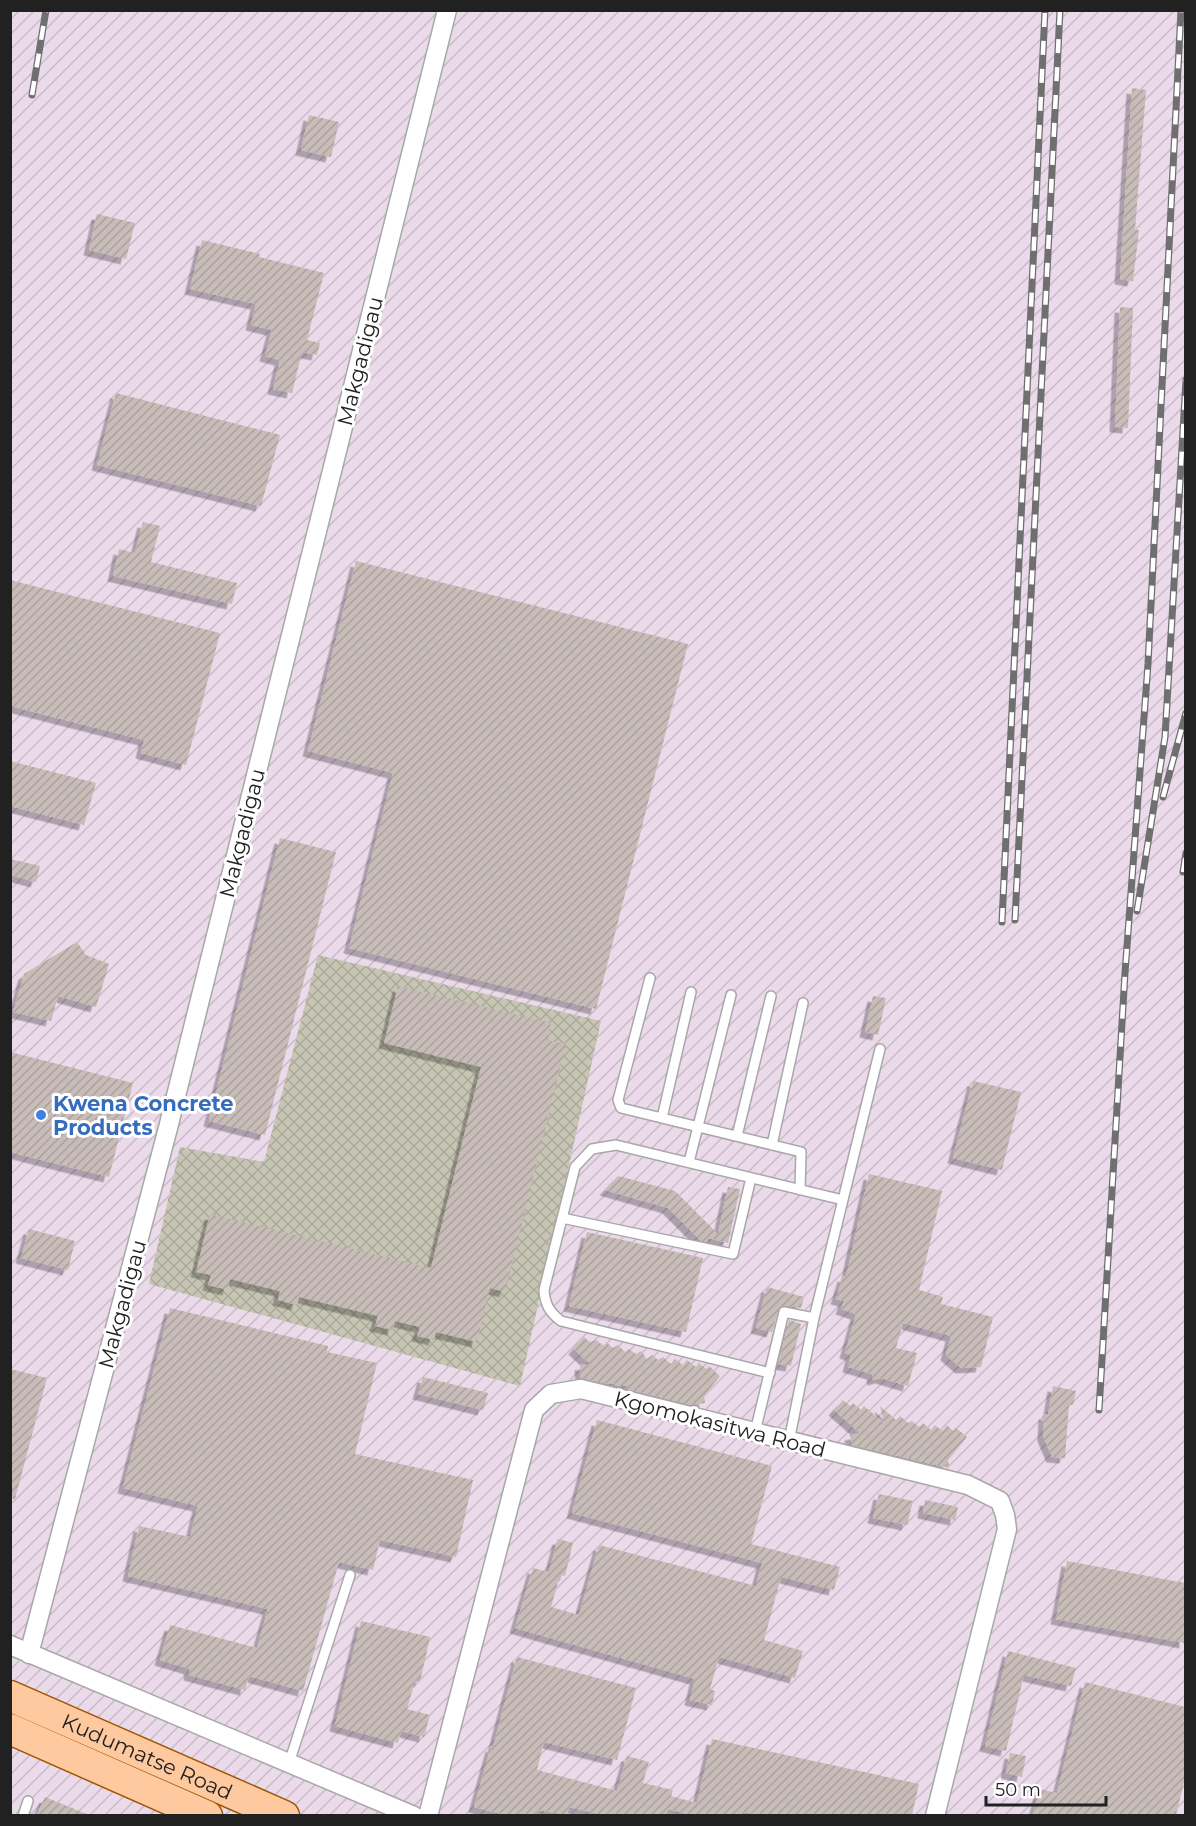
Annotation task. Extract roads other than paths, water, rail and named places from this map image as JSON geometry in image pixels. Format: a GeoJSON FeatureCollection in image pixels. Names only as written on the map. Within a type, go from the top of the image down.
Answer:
{"type":"FeatureCollection","features":[{"type":"Feature","properties":{"kind":"main road","name":"Kudumatse Road"},"geometry":{"type":"LineString","coordinates":[[10,1696],[284,1815]]}},
{"type":"Feature","properties":{"kind":"main road","name":"Kudumatse Road"},"geometry":{"type":"LineString","coordinates":[[10,1729],[207,1815]]}},
{"type":"Feature","properties":{"kind":"street","name":"Makgadigau"},"geometry":{"type":"LineString","coordinates":[[29,1653],[168,1128],[447,10]]}},
{"type":"Feature","properties":{"kind":"street","name":"Kgomokasitwa Road"},"geometry":{"type":"LineString","coordinates":[[428,1815],[534,1410],[551,1394],[581,1389],[968,1485],[1000,1501],[1005,1515],[1006,1529],[935,1815]]}},
{"type":"Feature","properties":{"kind":"street"},"geometry":{"type":"LineString","coordinates":[[10,1645],[414,1815]]}},
{"type":"Feature","properties":{"kind":"lane"},"geometry":{"type":"LineString","coordinates":[[650,978],[618,1100],[621,1108],[801,1152],[800,1190]]}},
{"type":"Feature","properties":{"kind":"lane"},"geometry":{"type":"LineString","coordinates":[[662,1118],[691,992]]}},
{"type":"Feature","properties":{"kind":"lane"},"geometry":{"type":"LineString","coordinates":[[689,1162],[731,995]]}},
{"type":"Feature","properties":{"kind":"lane"},"geometry":{"type":"LineString","coordinates":[[738,1136],[771,996]]}},
{"type":"Feature","properties":{"kind":"lane"},"geometry":{"type":"LineString","coordinates":[[772,1145],[803,1003]]}},
{"type":"Feature","properties":{"kind":"lane"},"geometry":{"type":"LineString","coordinates":[[789,1441],[814,1318],[880,1048]]}},
{"type":"Feature","properties":{"kind":"lane"},"geometry":{"type":"LineString","coordinates":[[770,1372],[561,1321],[551,1313],[544,1300],[544,1290],[575,1167],[592,1149],[615,1145],[843,1200]]}},
{"type":"Feature","properties":{"kind":"lane"},"geometry":{"type":"LineString","coordinates":[[562,1218],[733,1254],[751,1178]]}},
{"type":"Feature","properties":{"kind":"lane"},"geometry":{"type":"LineString","coordinates":[[755,1432],[784,1312],[814,1318]]}},
{"type":"Feature","properties":{"kind":"lane"},"geometry":{"type":"LineString","coordinates":[[289,1763],[350,1575]]}},
{"type":"Feature","properties":{"kind":"lane"},"geometry":{"type":"LineString","coordinates":[[23,1815],[28,1801]]}},
{"type":"Feature","properties":{"kind":"railway"},"geometry":{"type":"LineString","coordinates":[[32,95],[46,10]]}},
{"type":"Feature","properties":{"kind":"railway"},"geometry":{"type":"LineString","coordinates":[[1002,922],[1045,10]]}},
{"type":"Feature","properties":{"kind":"railway"},"geometry":{"type":"LineString","coordinates":[[1015,920],[1060,10]]}},
{"type":"Feature","properties":{"kind":"railway"},"geometry":{"type":"LineString","coordinates":[[1099,1410],[1125,973],[1148,664],[1181,10]]}},
{"type":"Feature","properties":{"kind":"railway"},"geometry":{"type":"LineString","coordinates":[[1137,911],[1165,737],[1186,380]]}},
{"type":"Feature","properties":{"kind":"railway"},"geometry":{"type":"LineString","coordinates":[[1163,797],[1186,713]]}},
{"type":"Feature","properties":{"kind":"railway"},"geometry":{"type":"LineString","coordinates":[[1183,872],[1186,853]]}},
{"type":"Feature","properties":{"kind":"place","name":"Kwena Concrete Products"},"geometry":{"type":"Point","coordinates":[41,1115]}}]}
